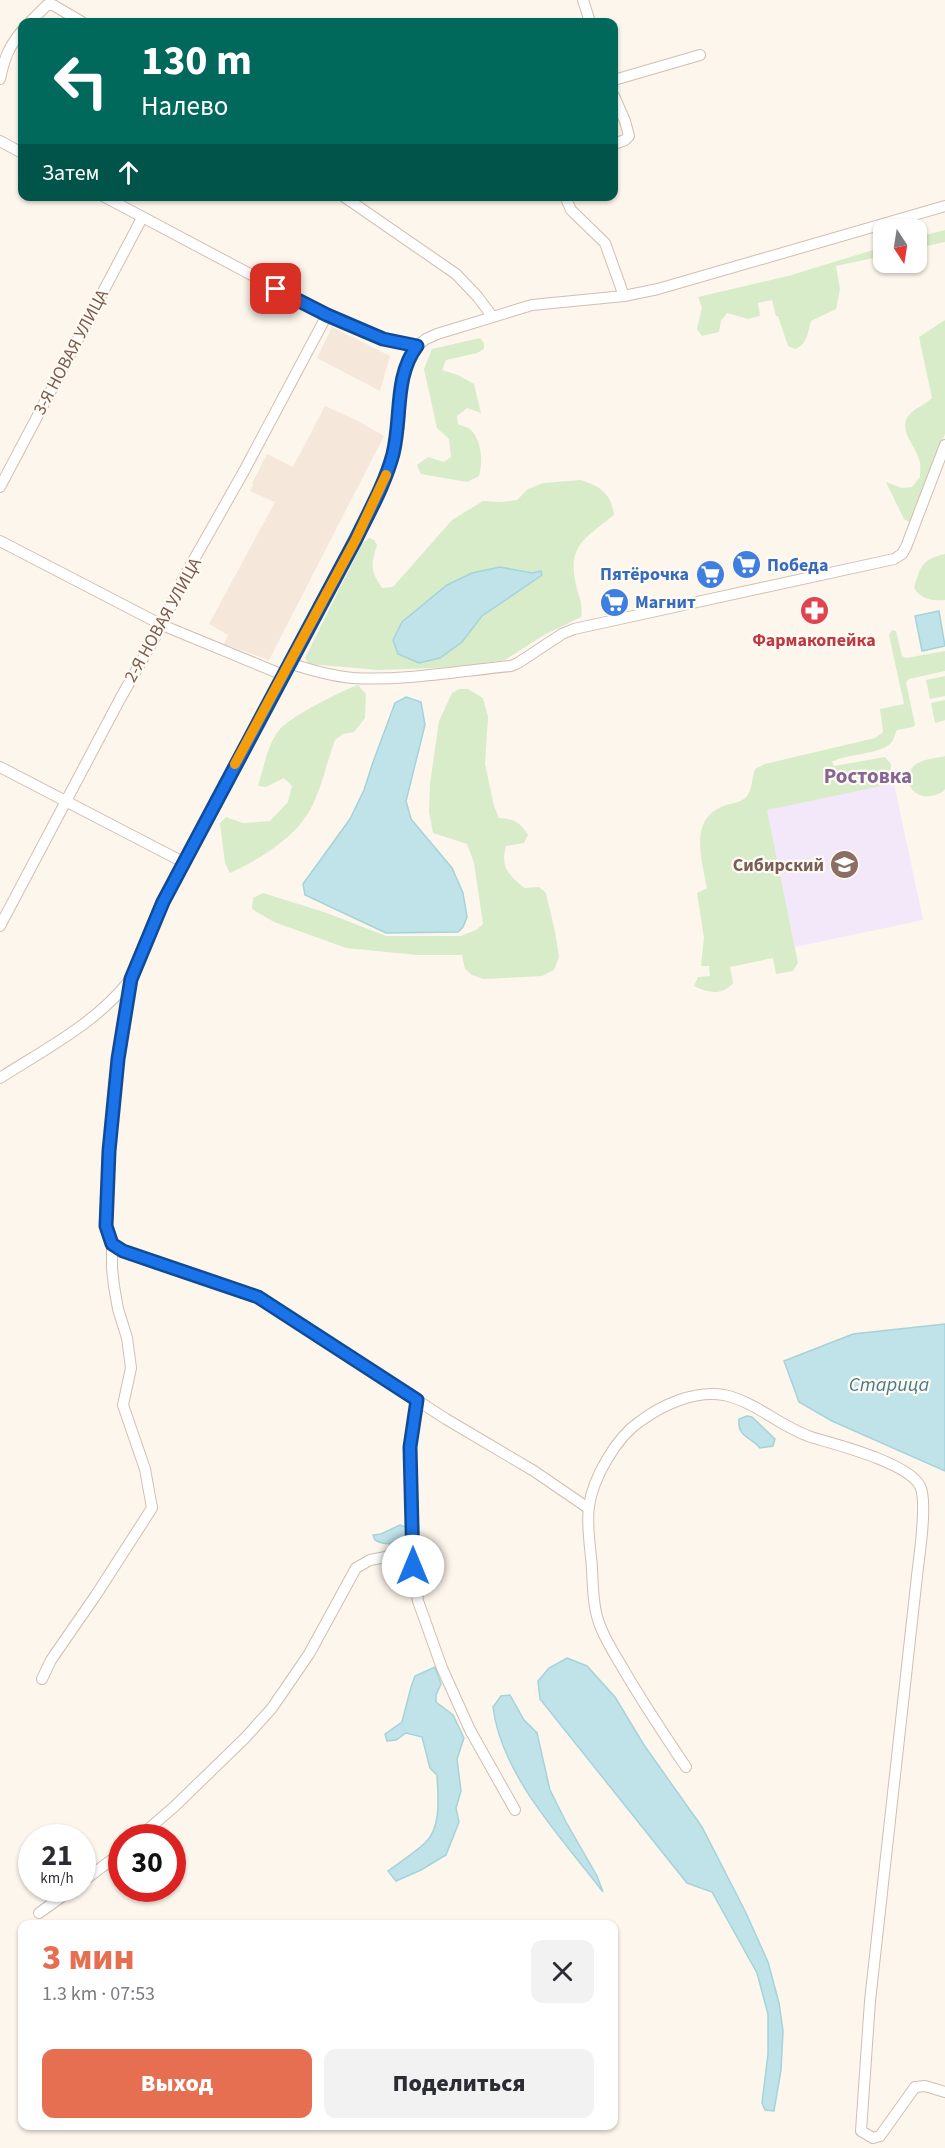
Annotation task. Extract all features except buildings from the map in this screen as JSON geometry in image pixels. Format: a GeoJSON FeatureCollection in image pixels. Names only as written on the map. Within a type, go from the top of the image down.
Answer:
{"type":"FeatureCollection","features":[{"type":"Feature","properties":{"kind":"street"},"geometry":{"type":"LineString","coordinates":[[583,0],[589,18]]}},
{"type":"Feature","properties":{"kind":"street"},"geometry":{"type":"LineString","coordinates":[[34,18],[47,5],[52,5],[75,18]]}},
{"type":"Feature","properties":{"kind":"street"},"geometry":{"type":"LineString","coordinates":[[0,79],[4,57],[18,36]]}},
{"type":"Feature","properties":{"kind":"street"},"geometry":{"type":"LineString","coordinates":[[618,79],[700,56]]}},
{"type":"Feature","properties":{"kind":"street"},"geometry":{"type":"LineString","coordinates":[[618,105],[629,136],[618,142]]}},
{"type":"Feature","properties":{"kind":"street"},"geometry":{"type":"LineString","coordinates":[[0,141],[18,151]]}},
{"type":"Feature","properties":{"kind":"street"},"geometry":{"type":"LineString","coordinates":[[112,201],[327,315],[383,339],[417,346]]}},
{"type":"Feature","properties":{"kind":"street"},"geometry":{"type":"LineString","coordinates":[[350,201],[456,274],[492,316]]}},
{"type":"Feature","properties":{"kind":"street"},"geometry":{"type":"LineString","coordinates":[[567,201],[571,210],[605,243],[624,296]]}},
{"type":"Feature","properties":{"kind":"street"},"geometry":{"type":"LineString","coordinates":[[42,1679],[51,1660],[152,1508],[145,1469],[123,1405],[131,1368],[127,1338],[118,1309],[111,1268],[112,1244],[106,1226],[109,1151],[118,1059],[131,979],[163,902],[183,862],[356,539],[381,486],[397,439],[402,379],[406,365],[417,346],[437,334],[492,316],[546,302],[624,296],[658,289],[945,206]]}},
{"type":"Feature","properties":{"kind":"street","name":"3-Я НОВАЯ УЛИЦА"},"geometry":{"type":"LineString","coordinates":[[0,487],[142,218]]}},
{"type":"Feature","properties":{"kind":"street","name":"2-Я НОВАЯ УЛИЦА"},"geometry":{"type":"LineString","coordinates":[[0,926],[120,699],[162,625],[183,579],[224,509],[327,315]]}},
{"type":"Feature","properties":{"kind":"street"},"geometry":{"type":"LineString","coordinates":[[289,663],[325,674],[352,678],[386,678],[511,666],[574,629],[894,559],[902,554],[906,547],[945,445]]}},
{"type":"Feature","properties":{"kind":"street"},"geometry":{"type":"LineString","coordinates":[[0,541],[162,625],[283,675]]}},
{"type":"Feature","properties":{"kind":"street"},"geometry":{"type":"LineString","coordinates":[[0,767],[183,862]]}},
{"type":"Feature","properties":{"kind":"street"},"geometry":{"type":"LineString","coordinates":[[0,1078],[80,1027],[113,1001],[131,979]]}},
{"type":"Feature","properties":{"kind":"street"},"geometry":{"type":"LineString","coordinates":[[112,1244],[135,1256],[258,1297],[417,1400],[534,1471],[588,1508]]}},
{"type":"Feature","properties":{"kind":"street"},"geometry":{"type":"LineString","coordinates":[[686,1767],[643,1702],[601,1628],[594,1593],[588,1508],[592,1491],[610,1455],[622,1437],[635,1425],[648,1415],[681,1399],[709,1394],[723,1395],[764,1412],[810,1437],[865,1453],[916,1480],[921,1487],[923,1508],[917,1576],[870,2001],[861,2131],[873,2138],[880,2136],[915,2088],[925,2086],[945,2092]]}},
{"type":"Feature","properties":{"kind":"street"},"geometry":{"type":"LineString","coordinates":[[417,1400],[410,1447],[412,1552],[418,1601],[442,1668],[470,1730],[515,1810]]}},
{"type":"Feature","properties":{"kind":"street"},"geometry":{"type":"LineString","coordinates":[[153,1824],[215,1768],[272,1708],[309,1654],[356,1568],[370,1560],[412,1552]]}},
{"type":"Feature","properties":{"kind":"street"},"geometry":{"type":"LineString","coordinates":[[39,1913],[54,1902]]}},
{"type":"Feature","properties":{"kind":"shaded area"},"geometry":{"type":"Polygon","coordinates":[[[332,327],[390,356],[380,391],[317,358],[332,327]]]}},
{"type":"Feature","properties":{"kind":"shaded area"},"geometry":{"type":"Polygon","coordinates":[[[325,406],[384,436],[269,660],[224,644],[228,635],[209,624],[275,502],[250,491],[267,454],[293,467],[325,406]]]}},
{"type":"Feature","properties":{"kind":"shaded area","name":"Сибирский"},"geometry":{"type":"Polygon","coordinates":[[[894,783],[923,920],[795,947],[766,809],[894,783]]]}},
{"type":"Feature","properties":{"kind":"green space"},"geometry":{"type":"Polygon","coordinates":[[[945,230],[945,242],[927,246],[927,234],[945,230]]]}},
{"type":"Feature","properties":{"kind":"green space"},"geometry":{"type":"Polygon","coordinates":[[[873,250],[873,258],[836,266],[840,289],[836,309],[811,321],[805,341],[795,349],[788,346],[772,300],[758,303],[760,316],[748,319],[727,313],[721,321],[719,332],[702,336],[697,329],[702,307],[698,297],[788,276],[873,250]]]}},
{"type":"Feature","properties":{"kind":"green space"},"geometry":{"type":"Polygon","coordinates":[[[945,320],[945,434],[912,520],[909,522],[904,519],[886,482],[902,488],[912,487],[920,477],[918,456],[908,437],[905,425],[912,412],[932,398],[919,337],[945,320]]]}},
{"type":"Feature","properties":{"kind":"green space"},"geometry":{"type":"Polygon","coordinates":[[[480,338],[484,343],[484,349],[477,353],[446,360],[442,370],[458,375],[474,384],[481,413],[467,408],[457,416],[458,424],[470,429],[477,440],[481,459],[479,476],[467,482],[421,474],[417,465],[428,457],[444,462],[451,457],[449,439],[437,428],[424,369],[432,349],[480,338]]]}},
{"type":"Feature","properties":{"kind":"green space"},"geometry":{"type":"Polygon","coordinates":[[[581,480],[604,492],[613,507],[614,515],[586,538],[576,553],[574,575],[581,603],[581,617],[544,635],[505,660],[462,667],[378,670],[309,664],[305,658],[362,544],[369,538],[377,545],[373,562],[375,577],[382,588],[393,587],[452,520],[483,501],[517,500],[528,489],[543,483],[581,480]],[[518,570],[472,573],[447,585],[402,622],[462,642],[482,616],[541,575],[518,570]]]}},
{"type":"Feature","properties":{"kind":"green space"},"geometry":{"type":"Polygon","coordinates":[[[945,554],[945,600],[931,600],[923,597],[914,588],[920,569],[931,558],[945,554]]]}},
{"type":"Feature","properties":{"kind":"green space"},"geometry":{"type":"Polygon","coordinates":[[[892,630],[896,631],[902,656],[906,658],[945,651],[945,671],[909,679],[906,682],[915,725],[913,727],[897,730],[892,742],[886,747],[832,762],[834,766],[885,757],[891,764],[886,785],[767,810],[798,963],[793,971],[776,974],[773,958],[730,967],[733,983],[720,992],[710,992],[694,986],[698,977],[710,976],[709,966],[701,966],[704,938],[697,893],[707,888],[700,843],[705,822],[711,813],[747,796],[755,769],[765,764],[875,738],[883,732],[880,709],[904,704],[889,635],[892,630]]]}},
{"type":"Feature","properties":{"kind":"green space"},"geometry":{"type":"Polygon","coordinates":[[[945,676],[945,696],[930,699],[926,680],[945,676]]]}},
{"type":"Feature","properties":{"kind":"green space"},"geometry":{"type":"Polygon","coordinates":[[[358,685],[366,694],[365,718],[354,732],[343,734],[335,740],[317,794],[303,821],[274,848],[230,873],[225,863],[220,823],[226,817],[243,823],[270,821],[288,802],[292,786],[284,778],[266,787],[258,786],[269,749],[280,729],[328,698],[358,685]]]}},
{"type":"Feature","properties":{"kind":"green space"},"geometry":{"type":"Polygon","coordinates":[[[459,689],[468,689],[483,698],[488,717],[485,764],[494,806],[499,818],[516,822],[528,835],[524,843],[506,846],[505,865],[510,874],[524,888],[539,887],[546,893],[559,957],[554,970],[542,976],[483,979],[472,975],[465,969],[462,955],[417,955],[346,948],[274,922],[252,909],[253,898],[263,893],[327,913],[386,936],[461,936],[476,930],[483,924],[474,863],[467,844],[433,833],[429,812],[430,784],[439,721],[452,693],[459,689]]]}},
{"type":"Feature","properties":{"kind":"green space"},"geometry":{"type":"Polygon","coordinates":[[[945,700],[945,720],[935,723],[931,703],[945,700]]]}},
{"type":"Feature","properties":{"kind":"green space"},"geometry":{"type":"Polygon","coordinates":[[[945,756],[945,789],[929,796],[915,792],[908,781],[912,768],[918,763],[945,756]]]}},
{"type":"Feature","properties":{"kind":"water"},"geometry":{"type":"Polygon","coordinates":[[[500,567],[532,573],[541,571],[542,575],[482,616],[462,642],[440,658],[419,663],[398,654],[393,640],[402,622],[447,585],[472,573],[500,567]]]}},
{"type":"Feature","properties":{"kind":"water"},"geometry":{"type":"Polygon","coordinates":[[[939,611],[945,646],[922,651],[915,616],[939,611]]]}},
{"type":"Feature","properties":{"kind":"water"},"geometry":{"type":"Polygon","coordinates":[[[406,697],[421,702],[425,725],[406,801],[411,819],[452,868],[463,893],[467,917],[458,932],[386,933],[305,895],[303,884],[350,819],[364,790],[395,703],[406,697]]]}},
{"type":"Feature","properties":{"kind":"water","name":"Старица"},"geometry":{"type":"Polygon","coordinates":[[[945,1324],[945,1471],[832,1421],[799,1402],[784,1361],[853,1334],[945,1324]]]}},
{"type":"Feature","properties":{"kind":"water"},"geometry":{"type":"Polygon","coordinates":[[[752,1417],[775,1439],[773,1446],[760,1448],[742,1433],[739,1419],[752,1417]]]}},
{"type":"Feature","properties":{"kind":"water"},"geometry":{"type":"Polygon","coordinates":[[[400,1525],[406,1527],[407,1538],[391,1544],[375,1540],[373,1535],[381,1534],[400,1525]]]}},
{"type":"Feature","properties":{"kind":"water"},"geometry":{"type":"Polygon","coordinates":[[[567,1658],[587,1666],[615,1697],[644,1745],[702,1827],[746,1913],[768,1962],[779,2003],[783,2031],[781,2070],[774,2111],[765,2110],[762,2103],[768,2054],[768,2014],[757,1973],[712,1892],[687,1883],[540,1699],[538,1681],[549,1668],[567,1658]]]}},
{"type":"Feature","properties":{"kind":"water"},"geometry":{"type":"Polygon","coordinates":[[[435,1667],[441,1684],[436,1695],[436,1702],[453,1715],[464,1738],[457,1759],[461,1791],[456,1808],[459,1822],[446,1855],[396,1881],[388,1871],[425,1843],[434,1829],[438,1811],[437,1775],[430,1768],[422,1737],[406,1733],[396,1740],[387,1741],[385,1734],[402,1722],[415,1676],[435,1667]]]}},
{"type":"Feature","properties":{"kind":"water"},"geometry":{"type":"Polygon","coordinates":[[[510,1695],[524,1720],[537,1733],[550,1790],[597,1876],[603,1892],[552,1828],[508,1757],[498,1732],[493,1707],[501,1696],[510,1695]]]}},
{"type":"Feature","properties":{"kind":"slow traffic"},"geometry":{"type":"LineString","coordinates":[[235,764],[356,539],[386,475]]}},
{"type":"Feature","properties":{"kind":"place","name":"Победа"},"geometry":{"type":"Point","coordinates":[746,565]}},
{"type":"Feature","properties":{"kind":"place","name":"Пятёрочка"},"geometry":{"type":"Point","coordinates":[710,574]}},
{"type":"Feature","properties":{"kind":"place","name":"Магнит"},"geometry":{"type":"Point","coordinates":[614,602]}},
{"type":"Feature","properties":{"kind":"place","name":"Фармакопейка"},"geometry":{"type":"Point","coordinates":[814,611]}},
{"type":"Feature","properties":{"kind":"place","name":"Сибирский"},"geometry":{"type":"Point","coordinates":[845,865]}},
{"type":"Feature","properties":{"kind":"district","name":"Ростовка"},"geometry":{"type":"Point","coordinates":[868,776]}},
{"type":"Feature","properties":{"kind":"route"},"geometry":{"type":"LineString","coordinates":[[276,289],[327,315],[383,339],[417,346],[411,353],[402,379],[397,439],[381,486],[356,539],[183,862],[163,902],[131,979],[118,1059],[109,1151],[106,1226],[112,1244],[123,1251],[258,1297],[417,1400],[410,1447],[413,1566]]}}]}
